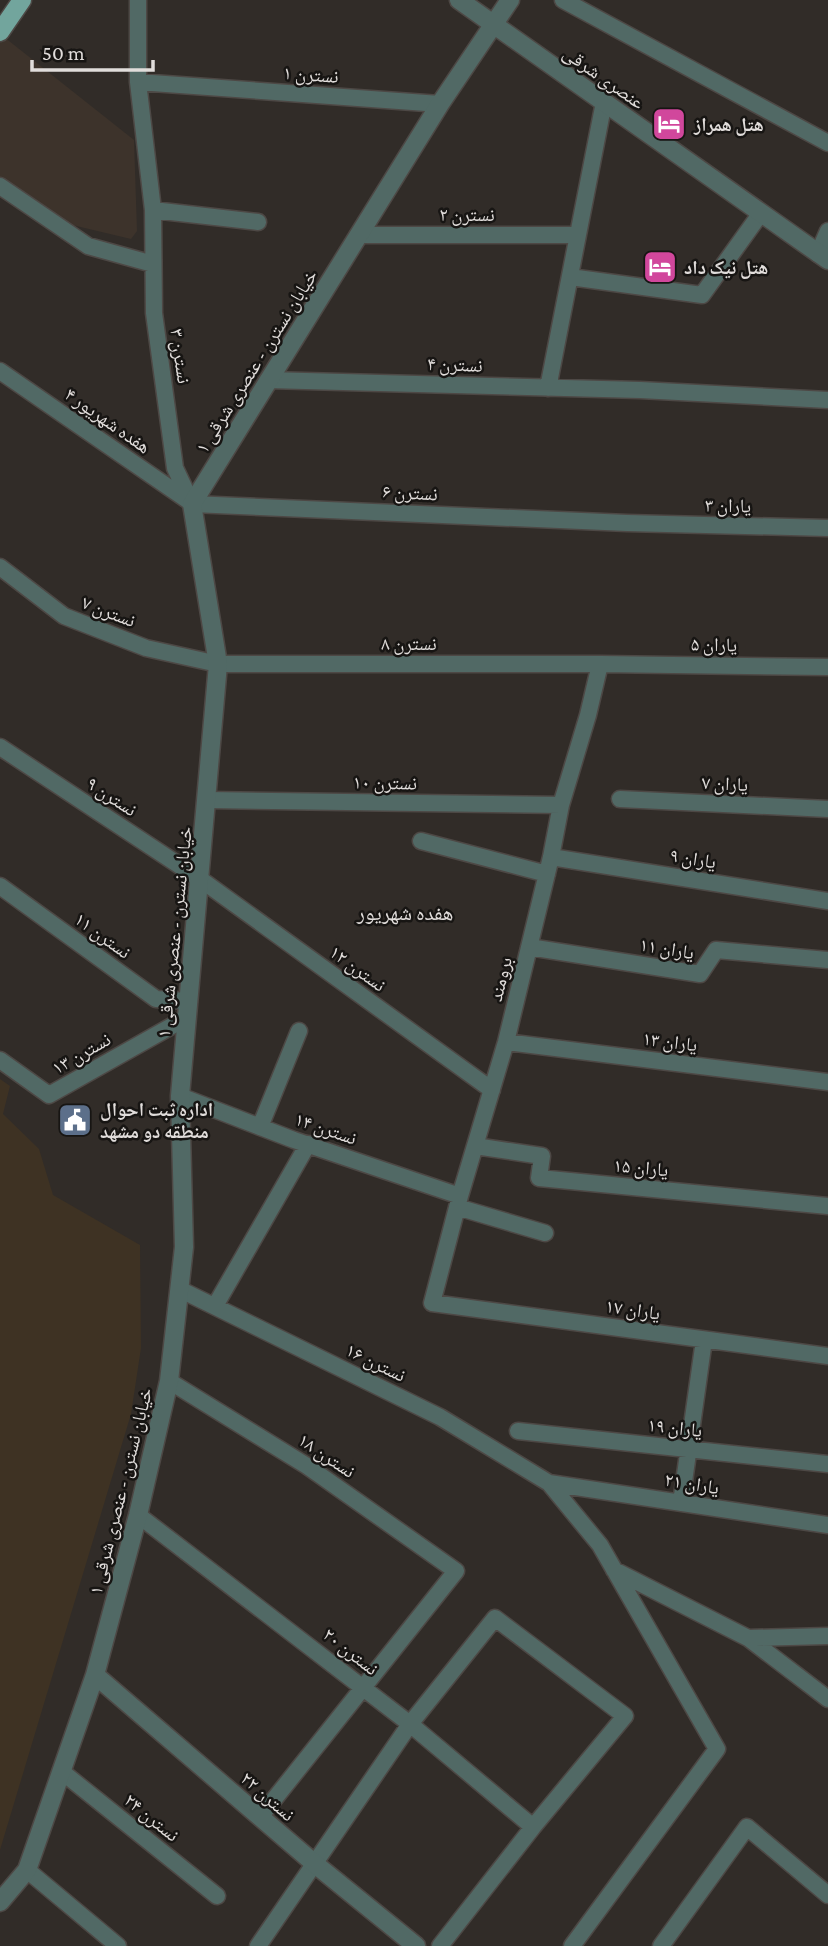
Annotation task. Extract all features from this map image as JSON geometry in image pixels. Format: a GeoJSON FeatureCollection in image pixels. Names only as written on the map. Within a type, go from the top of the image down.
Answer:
{"type":"FeatureCollection","features":[{"type":"Feature","properties":{"kind":"main road"},"geometry":{"type":"LineString","coordinates":[[0,33],[22,0]]}},
{"type":"Feature","properties":{"kind":"street"},"geometry":{"type":"LineString","coordinates":[[138,0],[138,82],[153,210],[258,222]]}},
{"type":"Feature","properties":{"kind":"street","name":"عنصری شرقی"},"geometry":{"type":"LineString","coordinates":[[459,0],[823,257]]}},
{"type":"Feature","properties":{"kind":"street","name":"خیابان نسترن - عنصری شرقی ۱"},"geometry":{"type":"LineString","coordinates":[[0,1902],[27,1871],[94,1675],[138,1515],[169,1381],[184,1247],[180,1096],[218,664],[192,504],[440,104],[510,0]]}},
{"type":"Feature","properties":{"kind":"street"},"geometry":{"type":"LineString","coordinates":[[563,0],[828,143]]}},
{"type":"Feature","properties":{"kind":"street","name":"نسترن ۱"},"geometry":{"type":"LineString","coordinates":[[138,82],[440,104]]}},
{"type":"Feature","properties":{"kind":"street"},"geometry":{"type":"LineString","coordinates":[[548,388],[604,102]]}},
{"type":"Feature","properties":{"kind":"street"},"geometry":{"type":"LineString","coordinates":[[0,186],[88,246],[153,264]]}},
{"type":"Feature","properties":{"kind":"street","name":"نسترن ۳"},"geometry":{"type":"LineString","coordinates":[[153,210],[154,313],[175,468],[192,504]]}},
{"type":"Feature","properties":{"kind":"street"},"geometry":{"type":"LineString","coordinates":[[569,277],[702,295],[761,213]]}},
{"type":"Feature","properties":{"kind":"street"},"geometry":{"type":"LineString","coordinates":[[823,257],[828,231]]}},
{"type":"Feature","properties":{"kind":"street","name":"نسترن ۲"},"geometry":{"type":"LineString","coordinates":[[358,235],[576,235]]}},
{"type":"Feature","properties":{"kind":"street","name":"هفده شهریور ۴"},"geometry":{"type":"LineString","coordinates":[[0,371],[192,504]]}},
{"type":"Feature","properties":{"kind":"street","name":"نسترن ۴"},"geometry":{"type":"LineString","coordinates":[[268,380],[640,390],[828,400]]}},
{"type":"Feature","properties":{"kind":"street"},"geometry":{"type":"LineString","coordinates":[[158,481],[171,482],[175,477],[175,468]]}},
{"type":"Feature","properties":{"kind":"street","name":"نسترن ۶"},"geometry":{"type":"LineString","coordinates":[[192,504],[626,523]]}},
{"type":"Feature","properties":{"kind":"street","name":"یاران ۳"},"geometry":{"type":"LineString","coordinates":[[626,523],[828,528]]}},
{"type":"Feature","properties":{"kind":"street","name":"نسترن ۷"},"geometry":{"type":"LineString","coordinates":[[0,567],[64,616],[146,648],[218,664]]}},
{"type":"Feature","properties":{"kind":"street","name":"نسترن ۸"},"geometry":{"type":"LineString","coordinates":[[218,664],[600,664]]}},
{"type":"Feature","properties":{"kind":"street","name":"یاران ۵"},"geometry":{"type":"LineString","coordinates":[[600,664],[828,667]]}},
{"type":"Feature","properties":{"kind":"street","name":"برومند"},"geometry":{"type":"LineString","coordinates":[[432,1303],[458,1201],[506,1042],[561,805],[600,664]]}},
{"type":"Feature","properties":{"kind":"street","name":"نسترن ۹"},"geometry":{"type":"LineString","coordinates":[[0,747],[200,879]]}},
{"type":"Feature","properties":{"kind":"street","name":"یاران ۷"},"geometry":{"type":"LineString","coordinates":[[620,799],[828,809]]}},
{"type":"Feature","properties":{"kind":"street","name":"نسترن ۱۰"},"geometry":{"type":"LineString","coordinates":[[208,800],[561,805]]}},
{"type":"Feature","properties":{"kind":"street"},"geometry":{"type":"LineString","coordinates":[[421,841],[547,874]]}},
{"type":"Feature","properties":{"kind":"street","name":"یاران ۹"},"geometry":{"type":"LineString","coordinates":[[551,857],[828,901]]}},
{"type":"Feature","properties":{"kind":"street","name":"نسترن ۱۲"},"geometry":{"type":"LineString","coordinates":[[200,879],[492,1090]]}},
{"type":"Feature","properties":{"kind":"street","name":"نسترن ۱۱"},"geometry":{"type":"LineString","coordinates":[[0,886],[156,999],[186,1009]]}},
{"type":"Feature","properties":{"kind":"street","name":"یاران ۱۱"},"geometry":{"type":"LineString","coordinates":[[529,947],[700,974],[716,950],[828,960]]}},
{"type":"Feature","properties":{"kind":"street","name":"نسترن ۱۳"},"geometry":{"type":"LineString","coordinates":[[0,1060],[49,1095],[186,1009]]}},
{"type":"Feature","properties":{"kind":"street"},"geometry":{"type":"LineString","coordinates":[[260,1126],[299,1031]]}},
{"type":"Feature","properties":{"kind":"street","name":"یاران ۱۳"},"geometry":{"type":"LineString","coordinates":[[506,1042],[828,1082]]}},
{"type":"Feature","properties":{"kind":"street","name":"نسترن ۱۴"},"geometry":{"type":"LineString","coordinates":[[180,1096],[545,1233]]}},
{"type":"Feature","properties":{"kind":"street"},"geometry":{"type":"LineString","coordinates":[[215,1306],[308,1144]]}},
{"type":"Feature","properties":{"kind":"street","name":"یاران ۱۵"},"geometry":{"type":"LineString","coordinates":[[475,1146],[542,1156],[539,1178],[828,1206]]}},
{"type":"Feature","properties":{"kind":"street","name":"نسترن ۱۶"},"geometry":{"type":"LineString","coordinates":[[179,1289],[440,1417],[549,1483]]}},
{"type":"Feature","properties":{"kind":"street","name":"یاران ۱۷"},"geometry":{"type":"LineString","coordinates":[[432,1303],[828,1356]]}},
{"type":"Feature","properties":{"kind":"street"},"geometry":{"type":"LineString","coordinates":[[681,1503],[704,1340]]}},
{"type":"Feature","properties":{"kind":"street","name":"نسترن ۱۸"},"geometry":{"type":"LineString","coordinates":[[169,1381],[307,1466],[456,1572],[363,1688]]}},
{"type":"Feature","properties":{"kind":"street","name":"یاران ۱۹"},"geometry":{"type":"LineString","coordinates":[[518,1431],[828,1464]]}},
{"type":"Feature","properties":{"kind":"street"},"geometry":{"type":"LineString","coordinates":[[549,1483],[600,1545],[717,1749],[572,1946]]}},
{"type":"Feature","properties":{"kind":"street","name":"یاران ۲۱"},"geometry":{"type":"LineString","coordinates":[[549,1483],[828,1525]]}},
{"type":"Feature","properties":{"kind":"street","name":"نسترن ۲۰"},"geometry":{"type":"LineString","coordinates":[[138,1515],[410,1724],[533,1827]]}},
{"type":"Feature","properties":{"kind":"street"},"geometry":{"type":"LineString","coordinates":[[614,1570],[748,1638],[828,1699]]}},
{"type":"Feature","properties":{"kind":"street"},"geometry":{"type":"LineString","coordinates":[[258,1946],[410,1724],[495,1618],[625,1716],[533,1827],[440,1946]]}},
{"type":"Feature","properties":{"kind":"street"},"geometry":{"type":"LineString","coordinates":[[748,1638],[828,1636]]}},
{"type":"Feature","properties":{"kind":"street","name":"نسترن ۲۲"},"geometry":{"type":"LineString","coordinates":[[94,1675],[315,1864],[416,1946]]}},
{"type":"Feature","properties":{"kind":"street"},"geometry":{"type":"LineString","coordinates":[[260,1817],[363,1688]]}},
{"type":"Feature","properties":{"kind":"street","name":"نسترن ۲۴"},"geometry":{"type":"LineString","coordinates":[[61,1772],[218,1896]]}},
{"type":"Feature","properties":{"kind":"street"},"geometry":{"type":"LineString","coordinates":[[661,1946],[747,1827],[828,1895]]}},
{"type":"Feature","properties":{"kind":"street"},"geometry":{"type":"LineString","coordinates":[[27,1871],[118,1946]]}},
{"type":"Feature","properties":{"kind":"shaded area"},"geometry":{"type":"Polygon","coordinates":[[[4,37],[134,140],[137,231],[131,239],[68,224],[0,180],[0,43],[4,37]]]}},
{"type":"Feature","properties":{"kind":"shaded area"},"geometry":{"type":"Polygon","coordinates":[[[0,1079],[10,1086],[3,1114],[39,1149],[53,1195],[140,1245],[141,1348],[131,1414],[0,1850],[0,1079]]]}},
{"type":"Feature","properties":{"kind":"place","name":"هتل همراز"},"geometry":{"type":"Point","coordinates":[669,124]}},
{"type":"Feature","properties":{"kind":"place","name":"هتل نیک داد"},"geometry":{"type":"Point","coordinates":[660,267]}},
{"type":"Feature","properties":{"kind":"place","name":"اداره ثبت احوال منطقه دو مشهد"},"geometry":{"type":"Point","coordinates":[75,1120]}},
{"type":"Feature","properties":{"kind":"district","name":"هفده شهریور"},"geometry":{"type":"Point","coordinates":[405,913]}}]}
